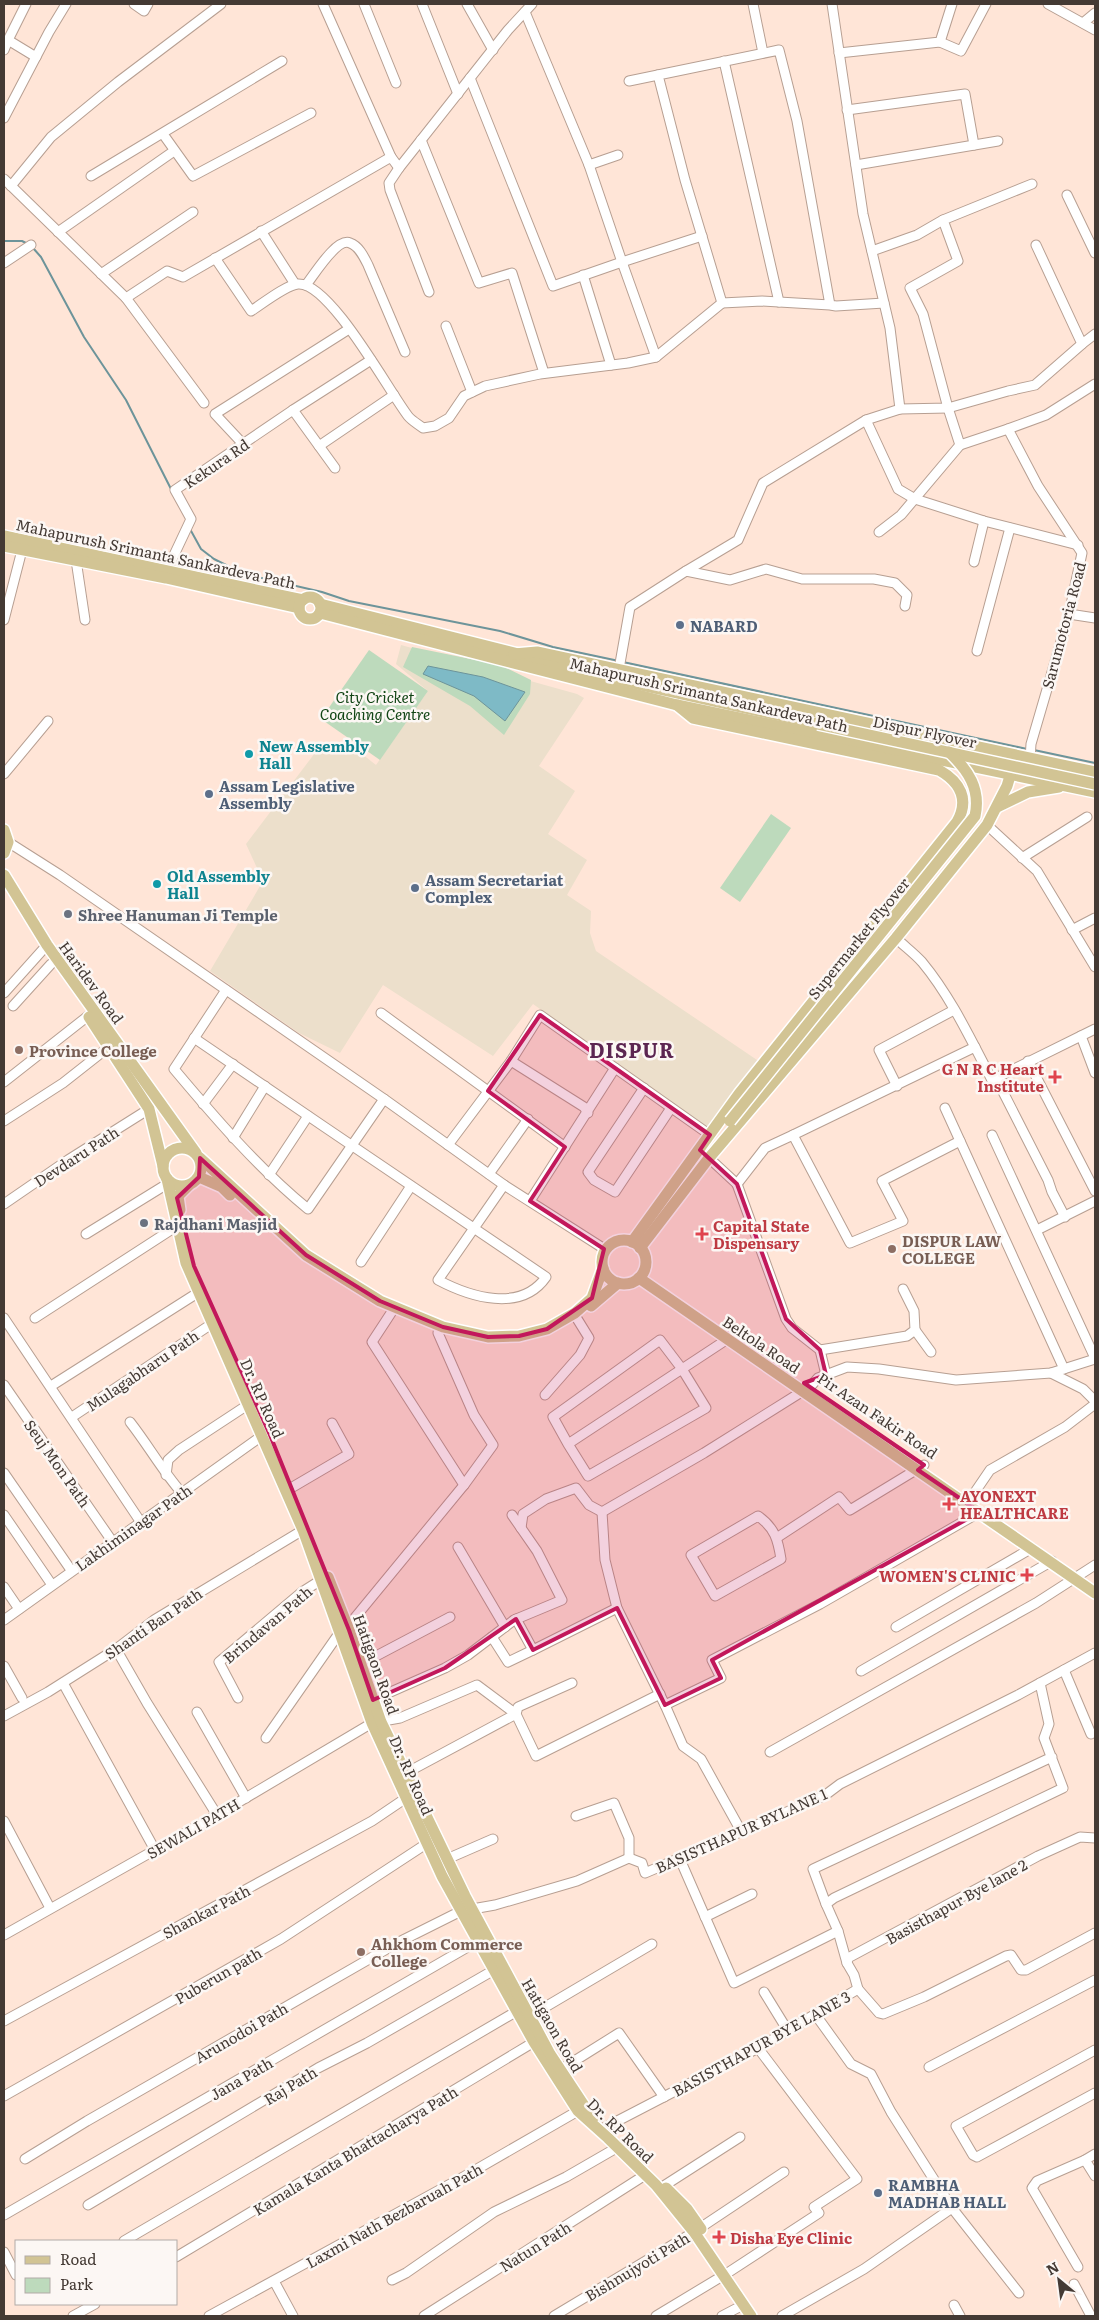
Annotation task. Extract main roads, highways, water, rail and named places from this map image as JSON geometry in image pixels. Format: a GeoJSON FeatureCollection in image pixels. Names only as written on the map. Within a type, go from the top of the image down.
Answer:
{"type":"FeatureCollection","features":[{"type":"Feature","properties":{"kind":"main road","name":"Mahapurush Srimanta Sankardeva Path"},"geometry":{"type":"LineString","coordinates":[[4,536],[167,570],[301,604]]}},
{"type":"Feature","properties":{"kind":"main road","name":"Mahapurush Srimanta Sankardeva Path"},"geometry":{"type":"LineString","coordinates":[[4,546],[301,604]]}},
{"type":"Feature","properties":{"kind":"main road"},"geometry":{"type":"LineString","coordinates":[[312,597],[320,608],[316,617],[309,619],[302,616],[301,604],[312,597]]}},
{"type":"Feature","properties":{"kind":"main road","name":"Mahapurush Srimanta Sankardeva Path"},"geometry":{"type":"LineString","coordinates":[[320,608],[514,654],[537,652],[620,664],[1016,756],[1030,752],[1092,772]]}},
{"type":"Feature","properties":{"kind":"main road","name":"Mahapurush Srimanta Sankardeva Path"},"geometry":{"type":"LineString","coordinates":[[320,608],[677,705],[934,759],[1092,788]]}},
{"type":"Feature","properties":{"kind":"main road","name":"Dispur Flyover"},"geometry":{"type":"LineString","coordinates":[[514,654],[949,752],[1092,788]]}},
{"type":"Feature","properties":{"kind":"main road"},"geometry":{"type":"LineString","coordinates":[[636,1245],[738,1094],[961,814],[963,798],[957,783],[940,770],[693,718],[677,705]]}},
{"type":"Feature","properties":{"kind":"main road"},"geometry":{"type":"LineString","coordinates":[[934,759],[940,751],[937,738]]}},
{"type":"Feature","properties":{"kind":"main road"},"geometry":{"type":"LineString","coordinates":[[853,742],[863,753]]}},
{"type":"Feature","properties":{"kind":"main road","name":"Supermarket Flyover"},"geometry":{"type":"LineString","coordinates":[[725,1140],[730,1121],[975,816],[977,807],[975,785],[963,765],[949,752]]}},
{"type":"Feature","properties":{"kind":"main road"},"geometry":{"type":"LineString","coordinates":[[636,1245],[896,938],[986,825],[997,807],[1011,774],[1016,756]]}},
{"type":"Feature","properties":{"kind":"main road"},"geometry":{"type":"LineString","coordinates":[[1092,772],[1086,779],[1092,788]]}},
{"type":"Feature","properties":{"kind":"main road"},"geometry":{"type":"LineString","coordinates":[[997,807],[1033,790],[1073,786]]}},
{"type":"Feature","properties":{"kind":"main road"},"geometry":{"type":"LineString","coordinates":[[4,830],[6,847]]}},
{"type":"Feature","properties":{"kind":"main road","name":"Haridev Road"},"geometry":{"type":"LineString","coordinates":[[4,874],[51,964],[110,1046],[149,1109],[162,1166]]}},
{"type":"Feature","properties":{"kind":"main road","name":"Haridev Road"},"geometry":{"type":"LineString","coordinates":[[4,889],[44,948],[198,1156],[306,1255],[380,1300],[439,1329]]}},
{"type":"Feature","properties":{"kind":"main road"},"geometry":{"type":"LineString","coordinates":[[178,1148],[184,1148],[198,1156],[201,1164],[199,1177],[189,1185],[177,1186],[167,1182],[162,1166],[167,1154],[178,1148]]}},
{"type":"Feature","properties":{"kind":"main road"},"geometry":{"type":"LineString","coordinates":[[199,1177],[222,1187],[304,1262],[368,1302],[391,1314],[486,1344],[521,1342],[548,1335],[576,1317],[618,1283]]}},
{"type":"Feature","properties":{"kind":"main road","name":"Dr. RP Road"},"geometry":{"type":"LineString","coordinates":[[167,1182],[186,1263],[249,1404],[266,1435],[321,1580],[344,1629],[377,1723],[426,1844],[467,1910],[478,1941],[534,2042],[582,2109],[604,2128],[618,2147],[646,2175],[662,2187],[697,2230],[726,2274],[742,2305],[751,2316]]}},
{"type":"Feature","properties":{"kind":"main road","name":"Hatigaon Road"},"geometry":{"type":"LineString","coordinates":[[189,1185],[177,1198],[194,1266],[266,1435],[291,1488],[344,1629],[361,1664],[369,1702]]}},
{"type":"Feature","properties":{"kind":"main road"},"geometry":{"type":"LineString","coordinates":[[617,1242],[636,1245],[645,1260],[641,1275],[633,1282],[618,1283],[608,1278],[602,1262],[606,1250],[617,1242]]}},
{"type":"Feature","properties":{"kind":"main road"},"geometry":{"type":"LineString","coordinates":[[439,1329],[488,1337],[519,1336],[547,1329],[575,1313],[592,1298],[603,1268]]}},
{"type":"Feature","properties":{"kind":"main road","name":"Beltola Road"},"geometry":{"type":"LineString","coordinates":[[641,1275],[727,1339],[807,1389]]}},
{"type":"Feature","properties":{"kind":"main road","name":"Pir Azan Fakir Road"},"geometry":{"type":"LineString","coordinates":[[641,1275],[921,1467],[1085,1572],[1095,1583]]}},
{"type":"Feature","properties":{"kind":"main road","name":"Pir Azan Fakir Road"},"geometry":{"type":"LineString","coordinates":[[921,1467],[980,1512],[1052,1561],[1085,1572],[1095,1592]]}},
{"type":"Feature","properties":{"kind":"main road","name":"Hatigaon Road"},"geometry":{"type":"LineString","coordinates":[[377,1723],[406,1773],[447,1858],[467,1910],[530,2016],[582,2109]]}},
{"type":"Feature","properties":{"kind":"main road"},"geometry":{"type":"LineString","coordinates":[[604,2128],[662,2187]]}},
{"type":"Feature","properties":{"kind":"main road"},"geometry":{"type":"LineString","coordinates":[[726,2274],[759,2316]]}},
{"type":"Feature","properties":{"kind":"water"},"geometry":{"type":"Polygon","coordinates":[[[428,666],[483,677],[525,692],[505,721],[474,696],[423,674],[428,666]]]}},
{"type":"Feature","properties":{"kind":"waterway"},"geometry":{"type":"LineString","coordinates":[[4,241],[22,241],[28,244]]}},
{"type":"Feature","properties":{"kind":"waterway"},"geometry":{"type":"LineString","coordinates":[[33,248],[41,257],[84,337],[126,400],[172,491]]}},
{"type":"Feature","properties":{"kind":"waterway"},"geometry":{"type":"LineString","coordinates":[[190,529],[201,549],[214,559],[244,574],[322,592],[349,601],[500,631],[553,647],[619,661]]}},
{"type":"Feature","properties":{"kind":"waterway"},"geometry":{"type":"LineString","coordinates":[[623,662],[1027,749]]}},
{"type":"Feature","properties":{"kind":"waterway"},"geometry":{"type":"LineString","coordinates":[[1034,750],[1095,763]]}},
{"type":"Feature","properties":{"kind":"place","name":"NABARD"},"geometry":{"type":"Point","coordinates":[680,625]}},
{"type":"Feature","properties":{"kind":"place","name":"New Assembly Hall"},"geometry":{"type":"Point","coordinates":[249,754]}},
{"type":"Feature","properties":{"kind":"place","name":"Assam Legislative Assembly"},"geometry":{"type":"Point","coordinates":[209,794]}},
{"type":"Feature","properties":{"kind":"place","name":"Old Assembly Hall"},"geometry":{"type":"Point","coordinates":[157,884]}},
{"type":"Feature","properties":{"kind":"place","name":"Assam Secretariat Complex"},"geometry":{"type":"Point","coordinates":[415,888]}},
{"type":"Feature","properties":{"kind":"place","name":"Shree Hanuman Ji Temple"},"geometry":{"type":"Point","coordinates":[68,914]}},
{"type":"Feature","properties":{"kind":"place","name":"Province College"},"geometry":{"type":"Point","coordinates":[19,1050]}},
{"type":"Feature","properties":{"kind":"place","name":"G N R C Heart Institute"},"geometry":{"type":"Point","coordinates":[1055,1077]}},
{"type":"Feature","properties":{"kind":"place","name":"Rajdhani Masjid"},"geometry":{"type":"Point","coordinates":[144,1223]}},
{"type":"Feature","properties":{"kind":"place","name":"Capital State Dispensary"},"geometry":{"type":"Point","coordinates":[702,1234]}},
{"type":"Feature","properties":{"kind":"place","name":"DISPUR LAW COLLEGE"},"geometry":{"type":"Point","coordinates":[892,1249]}},
{"type":"Feature","properties":{"kind":"place","name":"AYONEXT HEALTHCARE"},"geometry":{"type":"Point","coordinates":[949,1504]}},
{"type":"Feature","properties":{"kind":"place","name":"WOMEN'S CLINIC"},"geometry":{"type":"Point","coordinates":[1027,1575]}},
{"type":"Feature","properties":{"kind":"place","name":"Ahkhom Commerce College"},"geometry":{"type":"Point","coordinates":[361,1952]}},
{"type":"Feature","properties":{"kind":"place","name":"RAMBHA MADHAB HALL"},"geometry":{"type":"Point","coordinates":[878,2193]}},
{"type":"Feature","properties":{"kind":"place","name":"Disha Eye Clinic"},"geometry":{"type":"Point","coordinates":[719,2237]}},
{"type":"Feature","properties":{"kind":"district","name":"DISPUR"},"geometry":{"type":"Point","coordinates":[632,1049]}},
{"type":"Feature","properties":{"kind":"park label","name":"City Cricket Coaching Centre"},"geometry":{"type":"Point","coordinates":[375,704]}}]}
